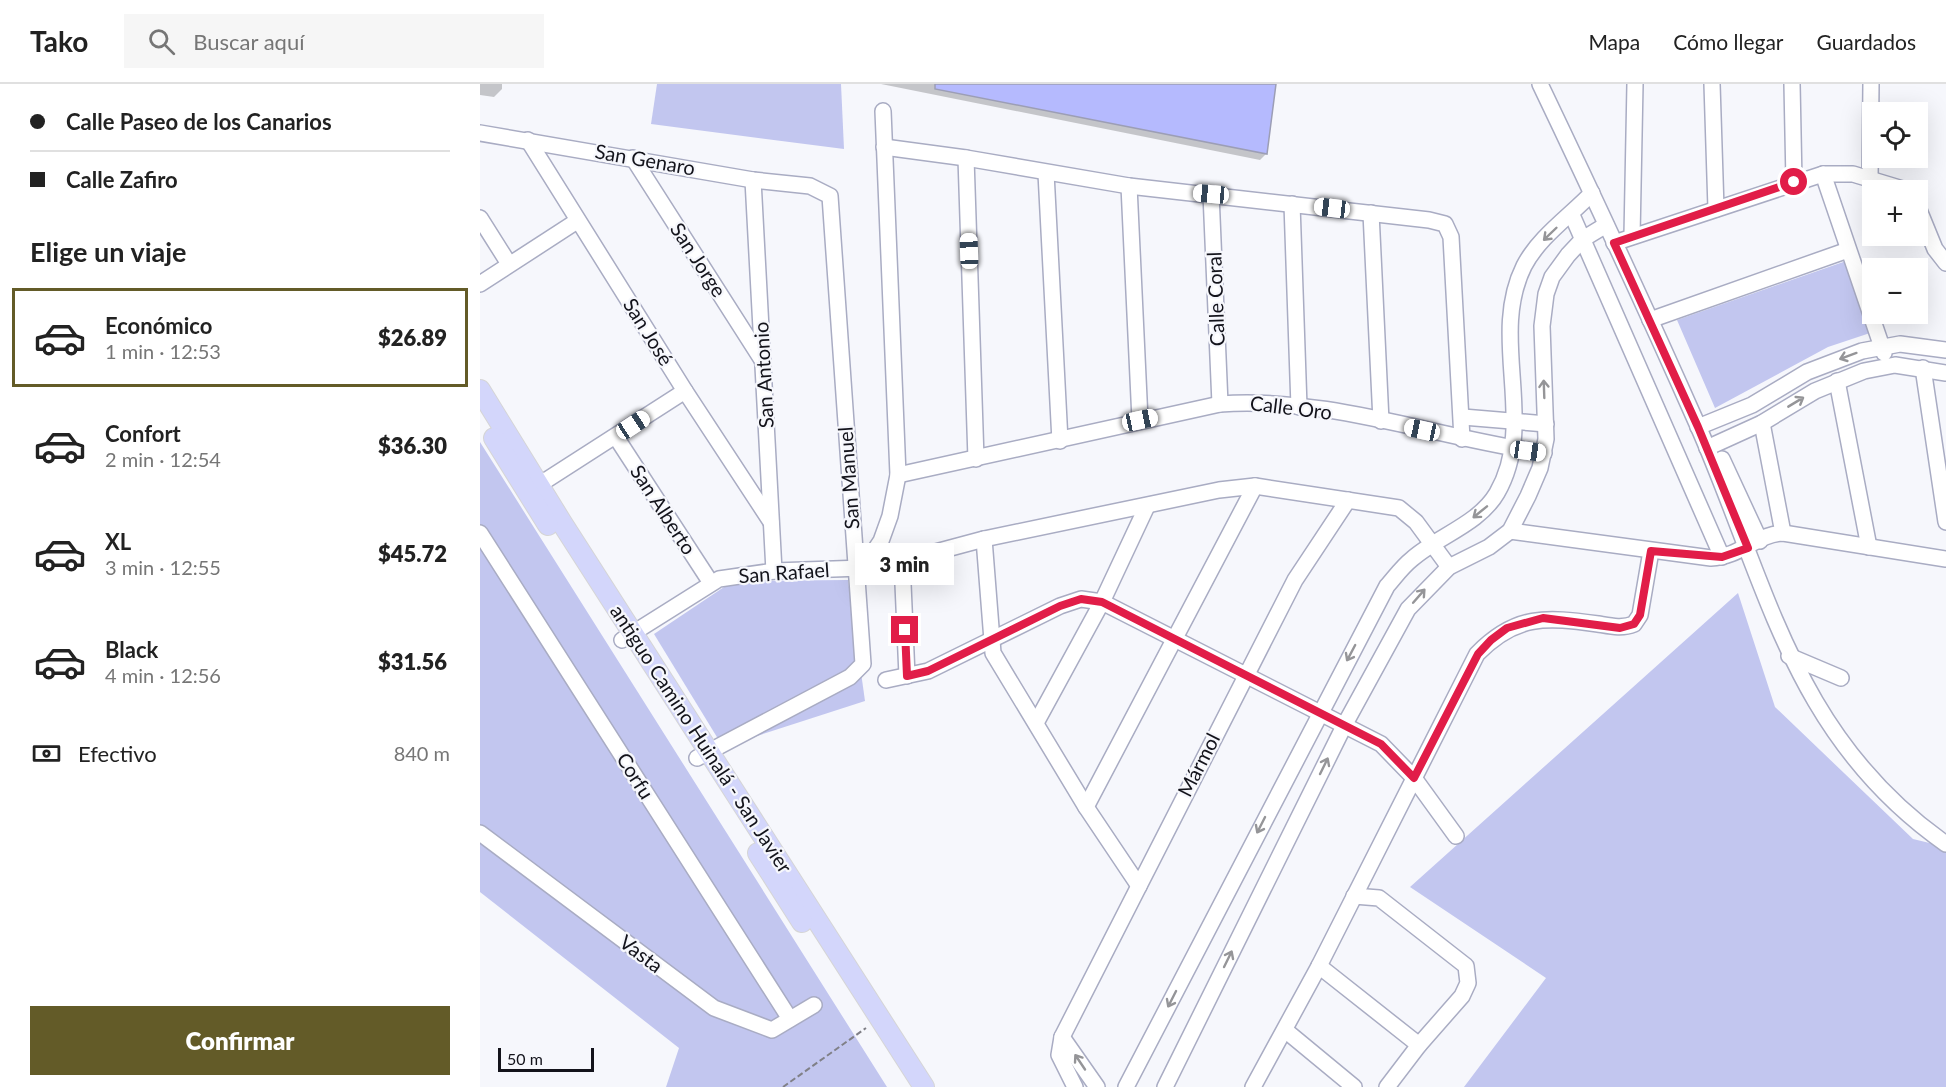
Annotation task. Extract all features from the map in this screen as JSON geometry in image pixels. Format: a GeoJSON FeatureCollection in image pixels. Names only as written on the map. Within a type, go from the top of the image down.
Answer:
{"type":"FeatureCollection","features":[{"type":"Feature","properties":{"kind":"main road"},"geometry":{"type":"LineString","coordinates":[[480,390],[533,489]]}},
{"type":"Feature","properties":{"kind":"main road"},"geometry":{"type":"LineString","coordinates":[[480,415],[533,489],[703,755],[782,892],[911,1087]]}},
{"type":"Feature","properties":{"kind":"main road","name":"antiguo Camino Huinalá - San Javier"},"geometry":{"type":"LineString","coordinates":[[703,755],[924,1087]]}},
{"type":"Feature","properties":{"kind":"street"},"geometry":{"type":"LineString","coordinates":[[1540,84],[1606,225],[1623,240]]}},
{"type":"Feature","properties":{"kind":"street"},"geometry":{"type":"LineString","coordinates":[[1551,84],[1623,240],[1654,318],[1754,544],[1757,575],[1790,656],[1818,709],[1883,794],[1917,824],[1946,844]]}},
{"type":"Feature","properties":{"kind":"street"},"geometry":{"type":"LineString","coordinates":[[1623,240],[1635,84]]}},
{"type":"Feature","properties":{"kind":"street"},"geometry":{"type":"LineString","coordinates":[[1712,84],[1716,209]]}},
{"type":"Feature","properties":{"kind":"street"},"geometry":{"type":"LineString","coordinates":[[1791,84],[1794,182]]}},
{"type":"Feature","properties":{"kind":"street"},"geometry":{"type":"LineString","coordinates":[[1870,178],[1871,84]]}},
{"type":"Feature","properties":{"kind":"street"},"geometry":{"type":"LineString","coordinates":[[855,570],[869,562],[880,541],[891,516],[898,475],[883,111]]}},
{"type":"Feature","properties":{"kind":"street","name":"San Genaro"},"geometry":{"type":"LineString","coordinates":[[480,132],[753,180],[810,186]]}},
{"type":"Feature","properties":{"kind":"street","name":"San José"},"geometry":{"type":"LineString","coordinates":[[528,140],[685,391],[771,522]]}},
{"type":"Feature","properties":{"kind":"street"},"geometry":{"type":"LineString","coordinates":[[884,147],[966,158],[1129,186],[1371,213],[1445,224],[1450,229],[1463,417],[1462,439]]}},
{"type":"Feature","properties":{"kind":"street","name":"San Jorge"},"geometry":{"type":"LineString","coordinates":[[633,158],[763,362]]}},
{"type":"Feature","properties":{"kind":"street"},"geometry":{"type":"LineString","coordinates":[[966,158],[976,459]]}},
{"type":"Feature","properties":{"kind":"street"},"geometry":{"type":"LineString","coordinates":[[1046,173],[1060,441]]}},
{"type":"Feature","properties":{"kind":"street"},"geometry":{"type":"LineString","coordinates":[[1623,240],[1823,174],[1853,174],[1876,180]]}},
{"type":"Feature","properties":{"kind":"street"},"geometry":{"type":"LineString","coordinates":[[1823,174],[1883,345],[1887,365]]}},
{"type":"Feature","properties":{"kind":"street","name":"San Antonio"},"geometry":{"type":"LineString","coordinates":[[753,180],[774,571]]}},
{"type":"Feature","properties":{"kind":"street","name":"San Manuel"},"geometry":{"type":"LineString","coordinates":[[703,755],[850,677],[863,664],[831,202],[827,192],[810,186]]}},
{"type":"Feature","properties":{"kind":"street"},"geometry":{"type":"LineString","coordinates":[[1129,186],[1140,420]]}},
{"type":"Feature","properties":{"kind":"street"},"geometry":{"type":"LineString","coordinates":[[1126,1087],[1387,586],[1411,559],[1485,509],[1497,493],[1512,448],[1514,422],[1510,332],[1511,308],[1516,286],[1524,265],[1534,251],[1592,193]]}},
{"type":"Feature","properties":{"kind":"street","name":"Calle Coral"},"geometry":{"type":"LineString","coordinates":[[1211,194],[1220,404]]}},
{"type":"Feature","properties":{"kind":"street"},"geometry":{"type":"LineString","coordinates":[[1292,204],[1299,407]]}},
{"type":"Feature","properties":{"kind":"street"},"geometry":{"type":"LineString","coordinates":[[1371,213],[1381,421]]}},
{"type":"Feature","properties":{"kind":"street"},"geometry":{"type":"LineString","coordinates":[[1572,214],[1722,557]]}},
{"type":"Feature","properties":{"kind":"street"},"geometry":{"type":"LineString","coordinates":[[480,218],[509,264]]}},
{"type":"Feature","properties":{"kind":"street"},"geometry":{"type":"LineString","coordinates":[[480,284],[577,221]]}},
{"type":"Feature","properties":{"kind":"street"},"geometry":{"type":"LineString","coordinates":[[1165,1087],[1345,724],[1408,609],[1449,567],[1489,547],[1509,531],[1528,496],[1544,453],[1546,424],[1542,310],[1552,277],[1583,239],[1606,225]]}},
{"type":"Feature","properties":{"kind":"street"},"geometry":{"type":"LineString","coordinates":[[1928,232],[1935,249],[1946,263]]}},
{"type":"Feature","properties":{"kind":"street"},"geometry":{"type":"LineString","coordinates":[[1654,318],[1848,250]]}},
{"type":"Feature","properties":{"kind":"street"},"geometry":{"type":"LineString","coordinates":[[1703,425],[1752,405],[1807,372],[1883,345],[1915,345],[1946,350]]}},
{"type":"Feature","properties":{"kind":"street"},"geometry":{"type":"LineString","coordinates":[[1711,446],[1762,423],[1806,396],[1837,381],[1887,365],[1923,368],[1946,373]]}},
{"type":"Feature","properties":{"kind":"street"},"geometry":{"type":"LineString","coordinates":[[1923,368],[1946,522]]}},
{"type":"Feature","properties":{"kind":"street"},"geometry":{"type":"LineString","coordinates":[[1837,381],[1869,547]]}},
{"type":"Feature","properties":{"kind":"street"},"geometry":{"type":"LineString","coordinates":[[533,489],[685,391]]}},
{"type":"Feature","properties":{"kind":"street","name":"Calle Oro"},"geometry":{"type":"LineString","coordinates":[[898,475],[1060,441],[1140,420],[1220,404],[1252,401],[1381,421],[1462,439],[1544,453]]}},
{"type":"Feature","properties":{"kind":"street"},"geometry":{"type":"LineString","coordinates":[[1463,417],[1546,424]]}},
{"type":"Feature","properties":{"kind":"street"},"geometry":{"type":"LineString","coordinates":[[1762,423],[1783,533]]}},
{"type":"Feature","properties":{"kind":"street","name":"San Alberto"},"geometry":{"type":"LineString","coordinates":[[616,437],[711,583]]}},
{"type":"Feature","properties":{"kind":"street"},"geometry":{"type":"LineString","coordinates":[[907,676],[902,561],[984,539],[1220,490],[1255,486],[1399,508],[1416,522],[1449,567]]}},
{"type":"Feature","properties":{"kind":"street"},"geometry":{"type":"LineString","coordinates":[[1086,807],[1255,486]]}},
{"type":"Feature","properties":{"kind":"street","name":"Mármol"},"geometry":{"type":"LineString","coordinates":[[1062,1036],[1295,580],[1348,500]]}},
{"type":"Feature","properties":{"kind":"street"},"geometry":{"type":"LineString","coordinates":[[1036,723],[1102,602],[1147,506]]}},
{"type":"Feature","properties":{"kind":"street"},"geometry":{"type":"LineString","coordinates":[[1509,531],[1651,551],[1722,557],[1774,533],[1783,533],[1946,560]]}},
{"type":"Feature","properties":{"kind":"street","name":"Corfu"},"geometry":{"type":"LineString","coordinates":[[480,533],[790,1019]]}},
{"type":"Feature","properties":{"kind":"street"},"geometry":{"type":"LineString","coordinates":[[984,539],[990,640],[997,662],[1086,807],[1139,886]]}},
{"type":"Feature","properties":{"kind":"street"},"geometry":{"type":"LineString","coordinates":[[1253,1087],[1319,966],[1478,654],[1507,628],[1543,618],[1620,628],[1634,624],[1640,615],[1651,551]]}},
{"type":"Feature","properties":{"kind":"street","name":"San Rafael"},"geometry":{"type":"LineString","coordinates":[[627,637],[711,583],[725,577],[774,571],[855,570]]}},
{"type":"Feature","properties":{"kind":"street"},"geometry":{"type":"LineString","coordinates":[[886,680],[928,671],[1066,604],[1081,599],[1102,602],[1320,711],[1385,747],[1414,778],[1456,836]]}},
{"type":"Feature","properties":{"kind":"street"},"geometry":{"type":"LineString","coordinates":[[1790,656],[1841,678]]}},
{"type":"Feature","properties":{"kind":"street","name":"Vasta"},"geometry":{"type":"LineString","coordinates":[[480,833],[714,1008],[772,1030],[814,1005]]}},
{"type":"Feature","properties":{"kind":"street"},"geometry":{"type":"LineString","coordinates":[[1354,896],[1378,898],[1466,966],[1468,982],[1462,996],[1419,1045],[1387,1087]]}},
{"type":"Feature","properties":{"kind":"street"},"geometry":{"type":"LineString","coordinates":[[1319,966],[1419,1045]]}},
{"type":"Feature","properties":{"kind":"street"},"geometry":{"type":"LineString","coordinates":[[1285,1030],[1354,1087]]}},
{"type":"Feature","properties":{"kind":"street"},"geometry":{"type":"LineString","coordinates":[[1062,1036],[1059,1055],[1076,1087]]}},
{"type":"Feature","properties":{"kind":"street"},"geometry":{"type":"LineString","coordinates":[[1062,1036],[1097,1087]]}},
{"type":"Feature","properties":{"kind":"path"},"geometry":{"type":"LineString","coordinates":[[783,1087],[871,1024]]}},
{"type":"Feature","properties":{"kind":"shaded area"},"geometry":{"type":"Polygon","coordinates":[[[657,84],[841,84],[844,149],[651,124],[657,84]]]}},
{"type":"Feature","properties":{"kind":"shaded area"},"geometry":{"type":"Polygon","coordinates":[[[1849,260],[1862,299],[1862,324],[1870,324],[1873,332],[1828,347],[1715,408],[1677,320],[1849,260]]]}},
{"type":"Feature","properties":{"kind":"shaded area"},"geometry":{"type":"Polygon","coordinates":[[[480,442],[887,1087],[666,1087],[679,1048],[480,892],[480,442]]]}},
{"type":"Feature","properties":{"kind":"shaded area"},"geometry":{"type":"Polygon","coordinates":[[[848,580],[865,701],[723,747],[654,634],[733,581],[848,580]]]}},
{"type":"Feature","properties":{"kind":"shaded area"},"geometry":{"type":"Polygon","coordinates":[[[1738,593],[1775,707],[1913,839],[1946,847],[1946,1087],[1464,1087],[1546,978],[1410,887],[1738,593]]]}},
{"type":"Feature","properties":{"kind":"building"},"geometry":{"type":"Polygon","coordinates":[[[935,84],[1276,84],[1267,154],[935,89],[935,84]]]}},
{"type":"Feature","properties":{"kind":"route"},"geometry":{"type":"LineString","coordinates":[[905,630],[907,676],[928,671],[1060,606],[1081,599],[1102,602],[1381,744],[1414,778],[1478,654],[1507,628],[1543,618],[1620,628],[1630,626],[1638,620],[1640,615],[1651,551],[1711,558],[1729,556],[1748,548],[1698,427],[1614,243],[1794,182]]}}]}
